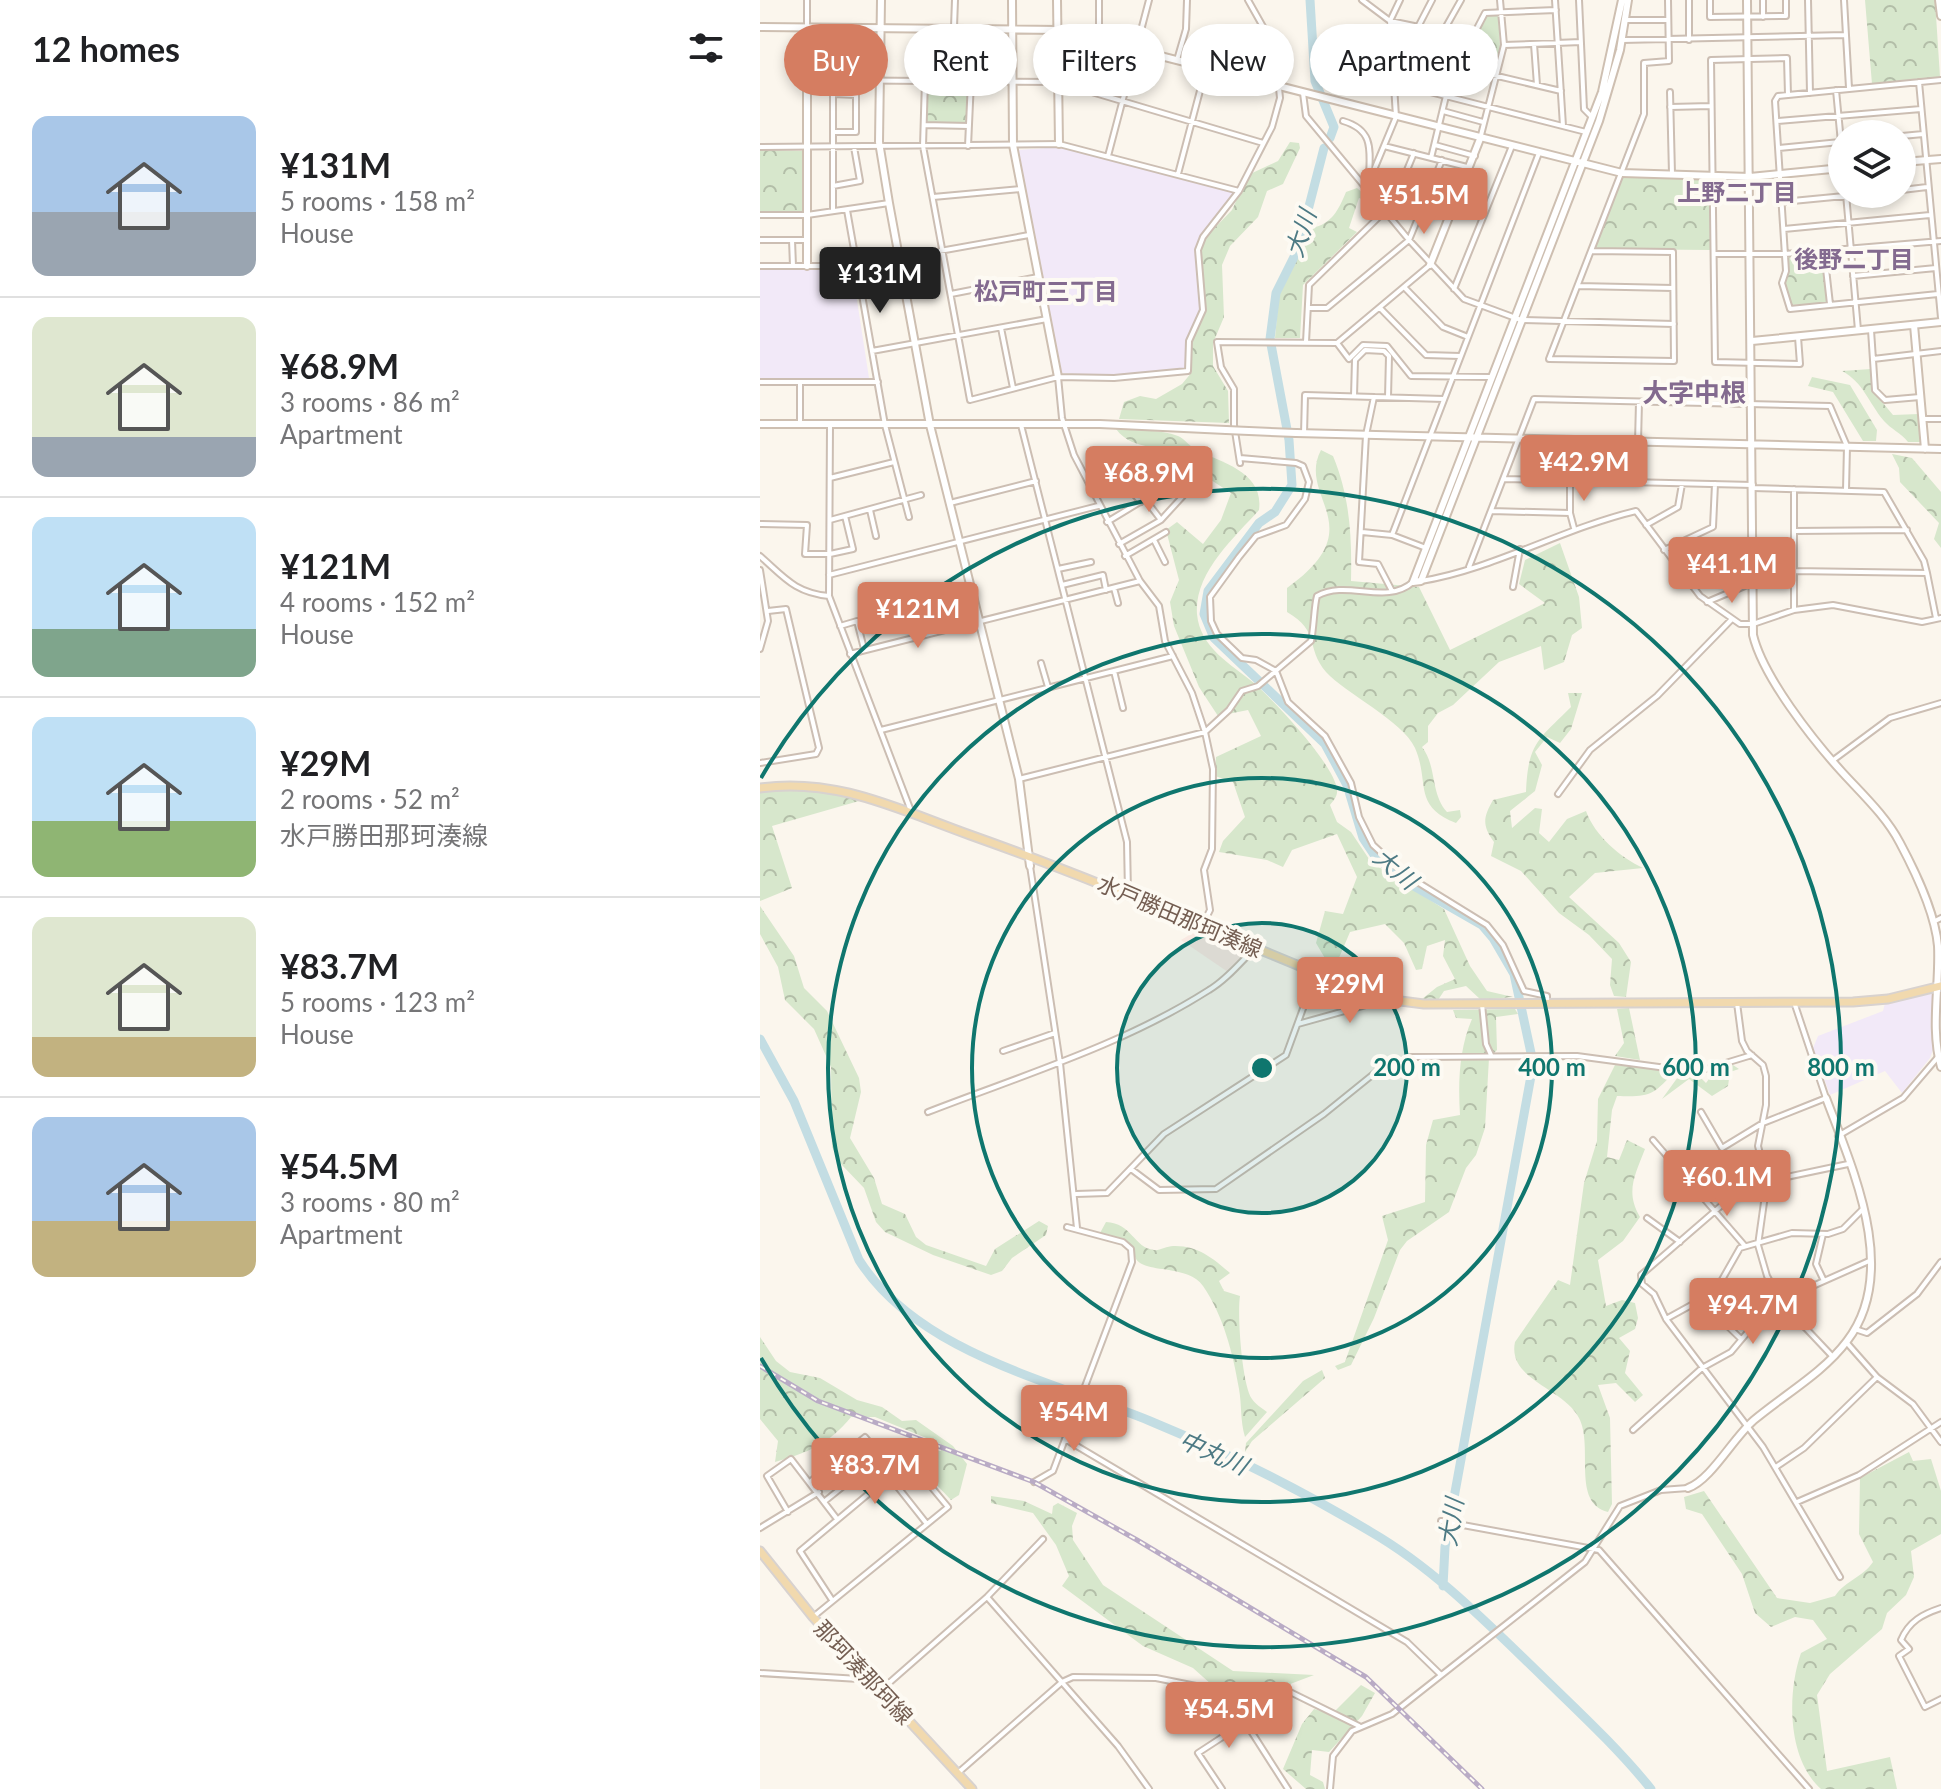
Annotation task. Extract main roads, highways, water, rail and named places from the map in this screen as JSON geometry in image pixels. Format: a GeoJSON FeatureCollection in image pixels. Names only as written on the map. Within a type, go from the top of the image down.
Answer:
{"type":"FeatureCollection","features":[{"type":"Feature","properties":{"kind":"main road","name":"水戸勝田那珂湊線"},"geometry":{"type":"LineString","coordinates":[[760,788],[801,784],[831,788],[912,813],[1029,855],[1385,999],[1424,1004],[1794,1002],[1888,999],[1939,987]]}},
{"type":"Feature","properties":{"kind":"main road","name":"那珂湊那珂線"},"geometry":{"type":"LineString","coordinates":[[760,1551],[813,1617],[972,1789]]}},
{"type":"Feature","properties":{"kind":"waterway","name":"大川"},"geometry":{"type":"LineString","coordinates":[[1310,0],[1315,81],[1334,127],[1330,138]]}},
{"type":"Feature","properties":{"kind":"waterway","name":"大川"},"geometry":{"type":"LineString","coordinates":[[1324,148],[1298,249],[1276,293],[1270,339],[1289,440],[1292,485],[1275,512],[1259,523],[1208,591],[1204,614],[1214,638],[1325,744],[1347,785],[1363,838],[1377,859],[1414,886],[1482,925],[1514,974],[1531,1053],[1531,1076],[1445,1547],[1443,1586]]}},
{"type":"Feature","properties":{"kind":"waterway","name":"中丸川"},"geometry":{"type":"LineString","coordinates":[[760,1039],[794,1101],[859,1260],[884,1292],[916,1319],[990,1360],[1150,1421],[1234,1459],[1317,1501],[1395,1547],[1439,1580],[1481,1618],[1598,1731],[1651,1789]]}},
{"type":"Feature","properties":{"kind":"railway"},"geometry":{"type":"LineString","coordinates":[[760,1366],[818,1401],[1034,1482],[1137,1540],[1366,1677],[1482,1789]]}},
{"type":"Feature","properties":{"kind":"district","name":"上野二丁目"},"geometry":{"type":"Point","coordinates":[1737,191]}},
{"type":"Feature","properties":{"kind":"district","name":"後野二丁目"},"geometry":{"type":"Point","coordinates":[1854,258]}},
{"type":"Feature","properties":{"kind":"district","name":"松戸町三丁目"},"geometry":{"type":"Point","coordinates":[1046,290]}},
{"type":"Feature","properties":{"kind":"district","name":"大字中根"},"geometry":{"type":"Point","coordinates":[1694,392]}}]}
